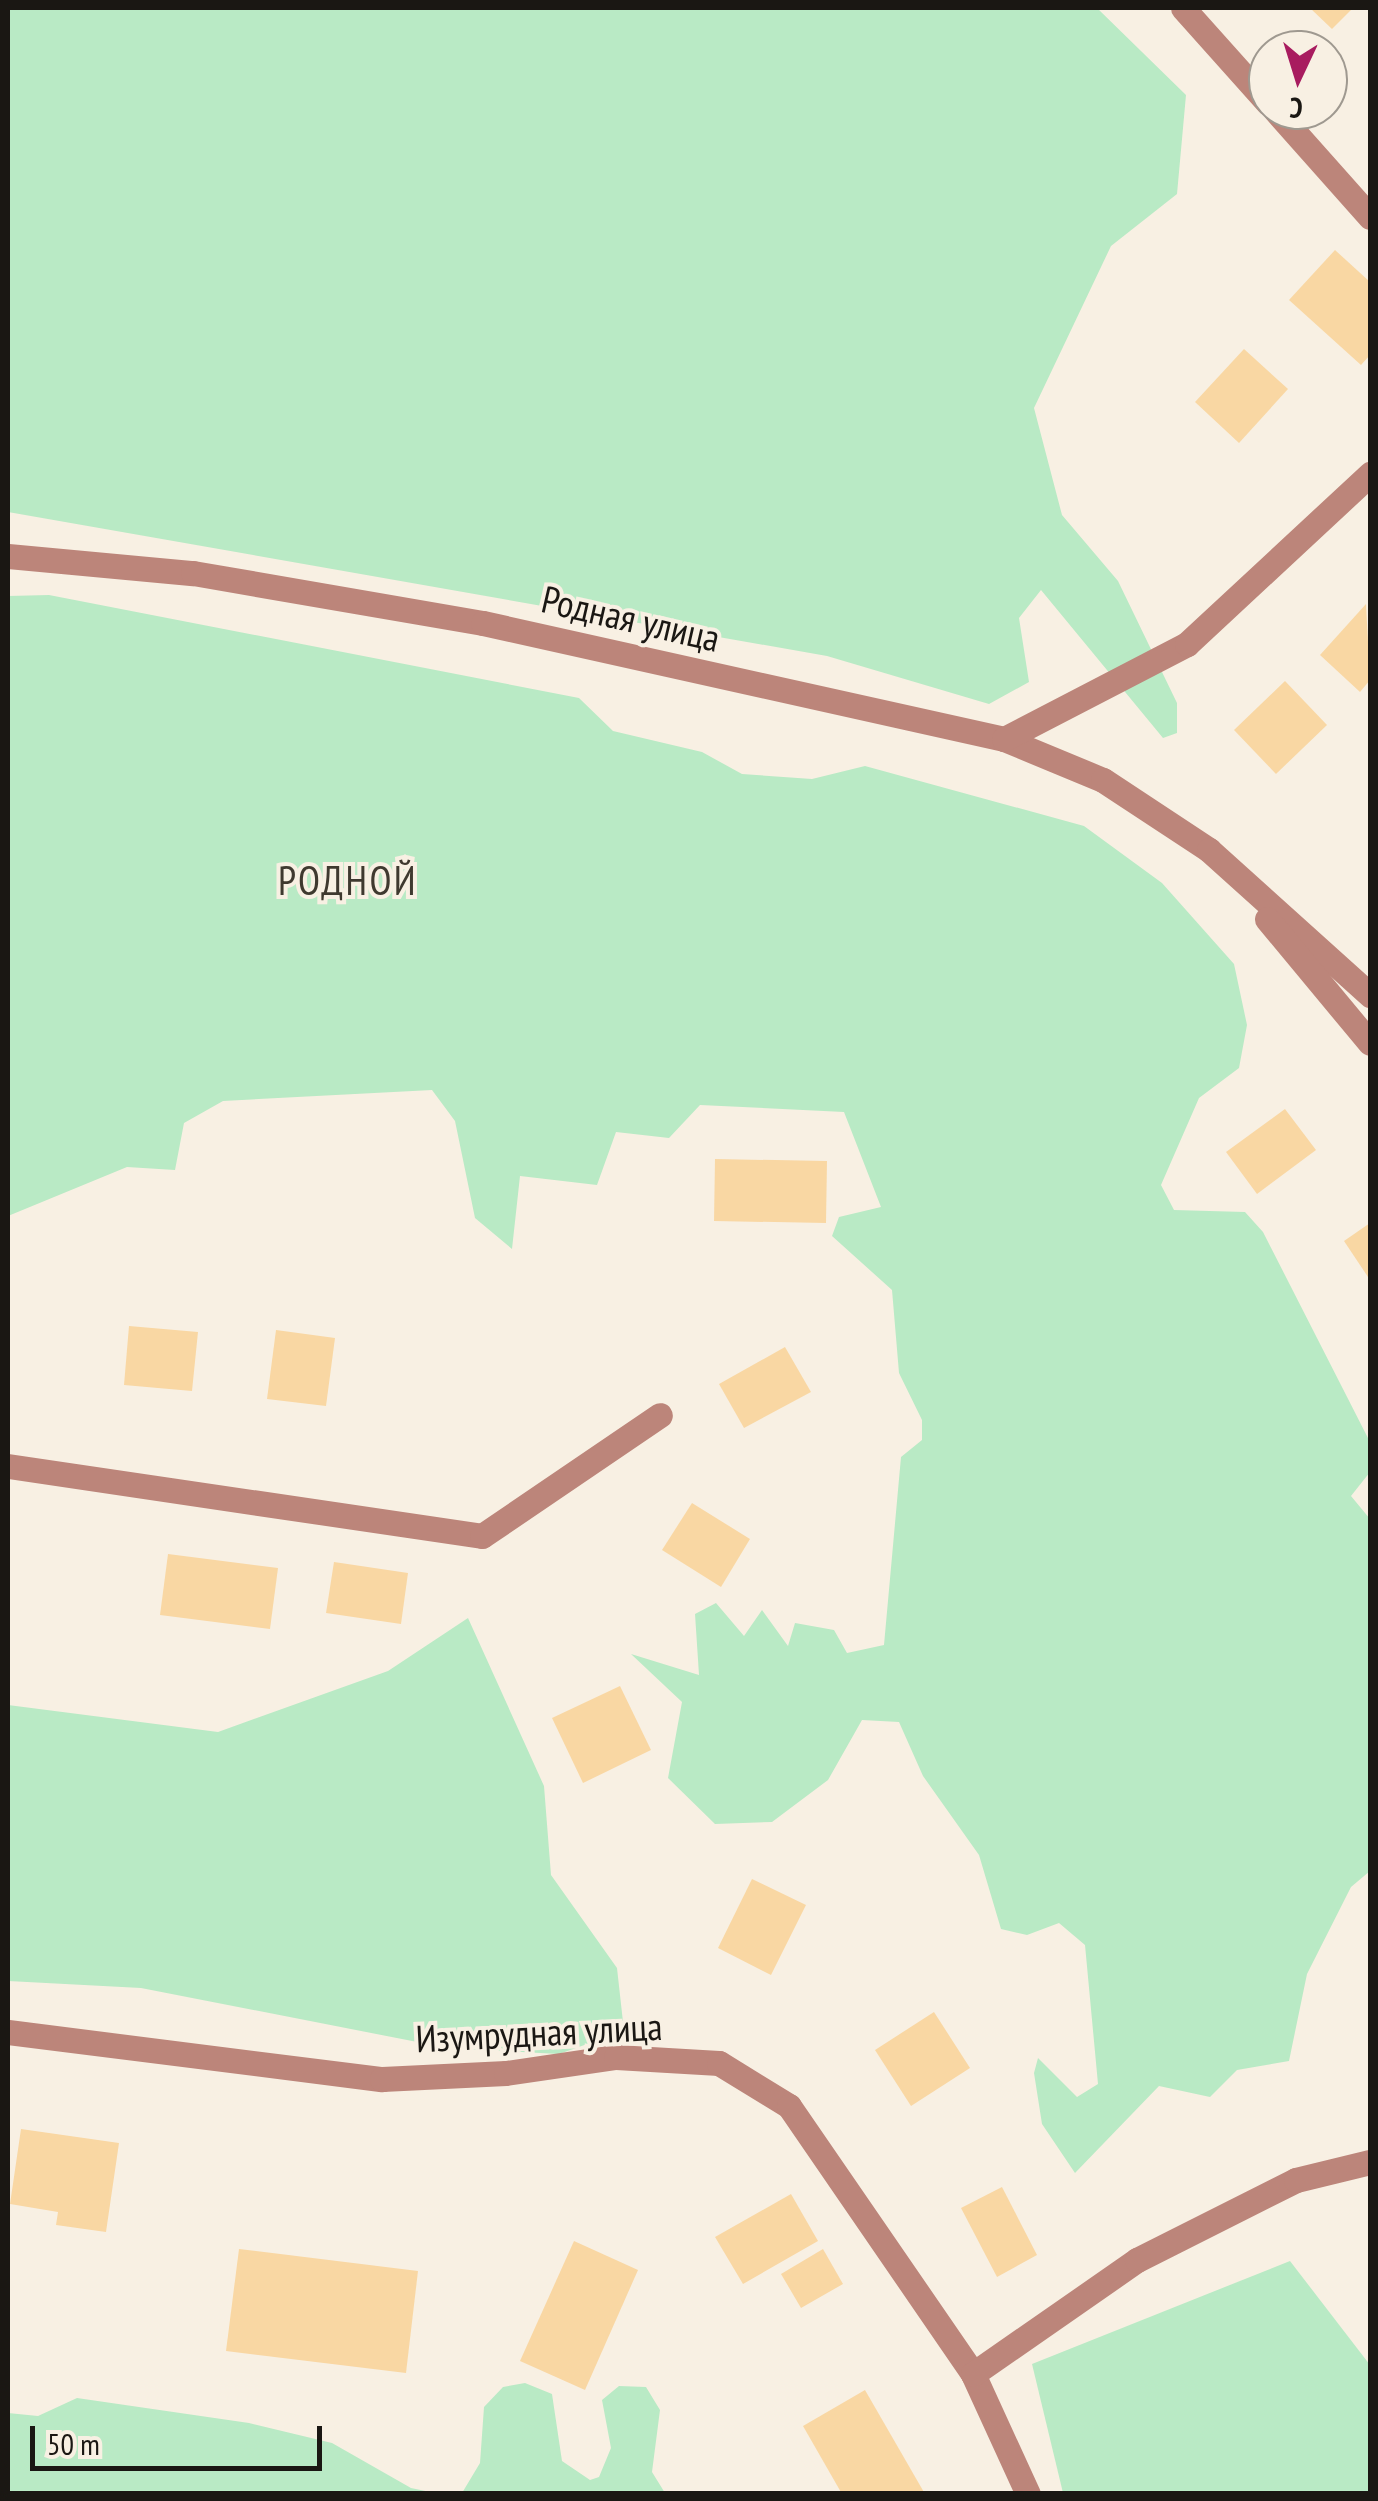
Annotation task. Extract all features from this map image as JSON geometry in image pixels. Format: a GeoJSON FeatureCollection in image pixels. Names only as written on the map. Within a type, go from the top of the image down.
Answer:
{"type":"FeatureCollection","features":[{"type":"Feature","properties":{"kind":"street"},"geometry":{"type":"LineString","coordinates":[[1183,8],[1248,80]]}},
{"type":"Feature","properties":{"kind":"street"},"geometry":{"type":"LineString","coordinates":[[1293,130],[1370,216]]}},
{"type":"Feature","properties":{"kind":"street"},"geometry":{"type":"LineString","coordinates":[[1004,739],[1187,644],[1370,474]]}},
{"type":"Feature","properties":{"kind":"street","name":"Родная улица"},"geometry":{"type":"LineString","coordinates":[[8,556],[193,573],[482,623],[1004,739],[1103,780],[1209,850],[1370,995]]}},
{"type":"Feature","properties":{"kind":"street","name":"Родная улица"},"geometry":{"type":"LineString","coordinates":[[1209,850],[1370,1043]]}},
{"type":"Feature","properties":{"kind":"street"},"geometry":{"type":"LineString","coordinates":[[8,1466],[482,1536],[660,1416]]}},
{"type":"Feature","properties":{"kind":"street","name":"Изумрудная улица"},"geometry":{"type":"LineString","coordinates":[[8,2032],[382,2079],[506,2073],[616,2058],[718,2063],[789,2106],[974,2374],[1028,2494]]}},
{"type":"Feature","properties":{"kind":"street"},"geometry":{"type":"LineString","coordinates":[[974,2374],[1137,2260],[1296,2180],[1370,2162]]}},
{"type":"Feature","properties":{"kind":"green space"},"geometry":{"type":"Polygon","coordinates":[[[8,8],[1097,8],[1186,95],[1177,194],[1111,246],[1034,408],[1062,515],[1118,581],[1177,703],[1177,733],[1163,738],[1041,590],[1019,618],[1029,682],[989,704],[827,656],[8,512],[8,8]]]}},
{"type":"Feature","properties":{"kind":"green space"},"geometry":{"type":"Polygon","coordinates":[[[49,595],[579,698],[613,731],[702,752],[742,774],[812,779],[865,766],[1084,826],[1162,883],[1234,964],[1247,1025],[1239,1068],[1199,1098],[1161,1185],[1174,1210],[1245,1212],[1263,1232],[1370,1442],[1370,1472],[1351,1496],[1370,1519],[1370,1871],[1351,1887],[1307,1974],[1289,2061],[1237,2070],[1210,2097],[1159,2086],[1075,2173],[1042,2124],[1034,2073],[1038,2058],[1077,2097],[1098,2084],[1085,1945],[1059,1923],[1027,1935],[1001,1929],[979,1855],[923,1776],[899,1722],[862,1720],[828,1780],[772,1822],[715,1824],[668,1778],[682,1702],[631,1654],[699,1675],[695,1614],[716,1603],[744,1636],[762,1610],[788,1646],[795,1623],[834,1630],[847,1653],[884,1645],[901,1457],[922,1440],[922,1420],[899,1373],[892,1290],[832,1236],[839,1217],[881,1207],[844,1112],[700,1105],[669,1138],[616,1132],[597,1185],[520,1176],[512,1249],[475,1218],[455,1121],[432,1090],[223,1101],[184,1123],[175,1170],[127,1167],[8,1216],[8,596],[49,595]]]}},
{"type":"Feature","properties":{"kind":"green space"},"geometry":{"type":"Polygon","coordinates":[[[468,1618],[544,1786],[551,1875],[617,1968],[624,2031],[559,2054],[448,2048],[141,1988],[8,1981],[8,1705],[218,1732],[388,1671],[468,1618]]]}},
{"type":"Feature","properties":{"kind":"green space"},"geometry":{"type":"Polygon","coordinates":[[[1290,2261],[1370,2365],[1370,2493],[1063,2493],[1032,2364],[1290,2261]]]}},
{"type":"Feature","properties":{"kind":"green space"},"geometry":{"type":"Polygon","coordinates":[[[525,2383],[552,2394],[562,2461],[590,2480],[599,2477],[611,2448],[602,2400],[619,2386],[646,2387],[660,2410],[652,2472],[665,2493],[462,2493],[480,2463],[484,2407],[503,2387],[525,2383]]]}},
{"type":"Feature","properties":{"kind":"green space"},"geometry":{"type":"Polygon","coordinates":[[[77,2398],[249,2423],[332,2443],[411,2488],[435,2493],[8,2493],[8,2413],[38,2416],[77,2398]]]}},
{"type":"Feature","properties":{"kind":"building"},"geometry":{"type":"Polygon","coordinates":[[[1310,8],[1353,8],[1332,29],[1310,8]]]}},
{"type":"Feature","properties":{"kind":"building"},"geometry":{"type":"Polygon","coordinates":[[[1335,250],[1370,282],[1370,355],[1361,365],[1289,300],[1335,250]]]}},
{"type":"Feature","properties":{"kind":"building"},"geometry":{"type":"Polygon","coordinates":[[[1244,349],[1288,389],[1239,443],[1195,402],[1244,349]]]}},
{"type":"Feature","properties":{"kind":"building"},"geometry":{"type":"Polygon","coordinates":[[[1366,604],[1370,680],[1360,692],[1320,655],[1366,604]]]}},
{"type":"Feature","properties":{"kind":"building"},"geometry":{"type":"Polygon","coordinates":[[[1285,681],[1327,725],[1276,774],[1234,730],[1285,681]]]}},
{"type":"Feature","properties":{"kind":"building"},"geometry":{"type":"Polygon","coordinates":[[[1285,1109],[1316,1150],[1257,1194],[1226,1152],[1285,1109]]]}},
{"type":"Feature","properties":{"kind":"building"},"geometry":{"type":"Polygon","coordinates":[[[715,1159],[827,1161],[826,1223],[714,1221],[715,1159]]]}},
{"type":"Feature","properties":{"kind":"building"},"geometry":{"type":"Polygon","coordinates":[[[1370,1223],[1370,1280],[1344,1241],[1370,1223]]]}},
{"type":"Feature","properties":{"kind":"building"},"geometry":{"type":"Polygon","coordinates":[[[129,1326],[198,1332],[192,1391],[124,1385],[129,1326]]]}},
{"type":"Feature","properties":{"kind":"building"},"geometry":{"type":"Polygon","coordinates":[[[276,1330],[335,1338],[326,1406],[267,1399],[276,1330]]]}},
{"type":"Feature","properties":{"kind":"building"},"geometry":{"type":"Polygon","coordinates":[[[785,1347],[811,1392],[744,1428],[719,1384],[785,1347]]]}},
{"type":"Feature","properties":{"kind":"building"},"geometry":{"type":"Polygon","coordinates":[[[692,1503],[750,1539],[721,1587],[662,1550],[692,1503]]]}},
{"type":"Feature","properties":{"kind":"building"},"geometry":{"type":"Polygon","coordinates":[[[168,1554],[278,1568],[270,1629],[160,1615],[168,1554]]]}},
{"type":"Feature","properties":{"kind":"building"},"geometry":{"type":"Polygon","coordinates":[[[334,1562],[408,1573],[401,1624],[326,1613],[334,1562]]]}},
{"type":"Feature","properties":{"kind":"building"},"geometry":{"type":"Polygon","coordinates":[[[620,1686],[651,1750],[583,1783],[552,1718],[620,1686]]]}},
{"type":"Feature","properties":{"kind":"building"},"geometry":{"type":"Polygon","coordinates":[[[752,1879],[806,1905],[771,1975],[718,1948],[752,1879]]]}},
{"type":"Feature","properties":{"kind":"building"},"geometry":{"type":"Polygon","coordinates":[[[934,2012],[970,2068],[911,2106],[875,2050],[934,2012]]]}},
{"type":"Feature","properties":{"kind":"building"},"geometry":{"type":"Polygon","coordinates":[[[21,2129],[119,2143],[106,2232],[56,2225],[58,2212],[10,2204],[21,2129]]]}},
{"type":"Feature","properties":{"kind":"building"},"geometry":{"type":"Polygon","coordinates":[[[1002,2187],[1037,2255],[997,2277],[961,2208],[1002,2187]]]}},
{"type":"Feature","properties":{"kind":"building"},"geometry":{"type":"Polygon","coordinates":[[[791,2194],[818,2241],[743,2284],[715,2237],[791,2194]]]}},
{"type":"Feature","properties":{"kind":"building"},"geometry":{"type":"Polygon","coordinates":[[[574,2241],[638,2270],[585,2390],[520,2361],[574,2241]]]}},
{"type":"Feature","properties":{"kind":"building"},"geometry":{"type":"Polygon","coordinates":[[[239,2249],[418,2271],[406,2373],[226,2351],[239,2249]]]}},
{"type":"Feature","properties":{"kind":"building"},"geometry":{"type":"Polygon","coordinates":[[[823,2249],[843,2284],[801,2308],[781,2274],[823,2249]]]}},
{"type":"Feature","properties":{"kind":"building"},"geometry":{"type":"Polygon","coordinates":[[[865,2390],[925,2494],[842,2494],[803,2426],[865,2390]]]}},
{"type":"Feature","properties":{"kind":"district","name":"РОДНОЙ"},"geometry":{"type":"Point","coordinates":[348,880]}}]}
